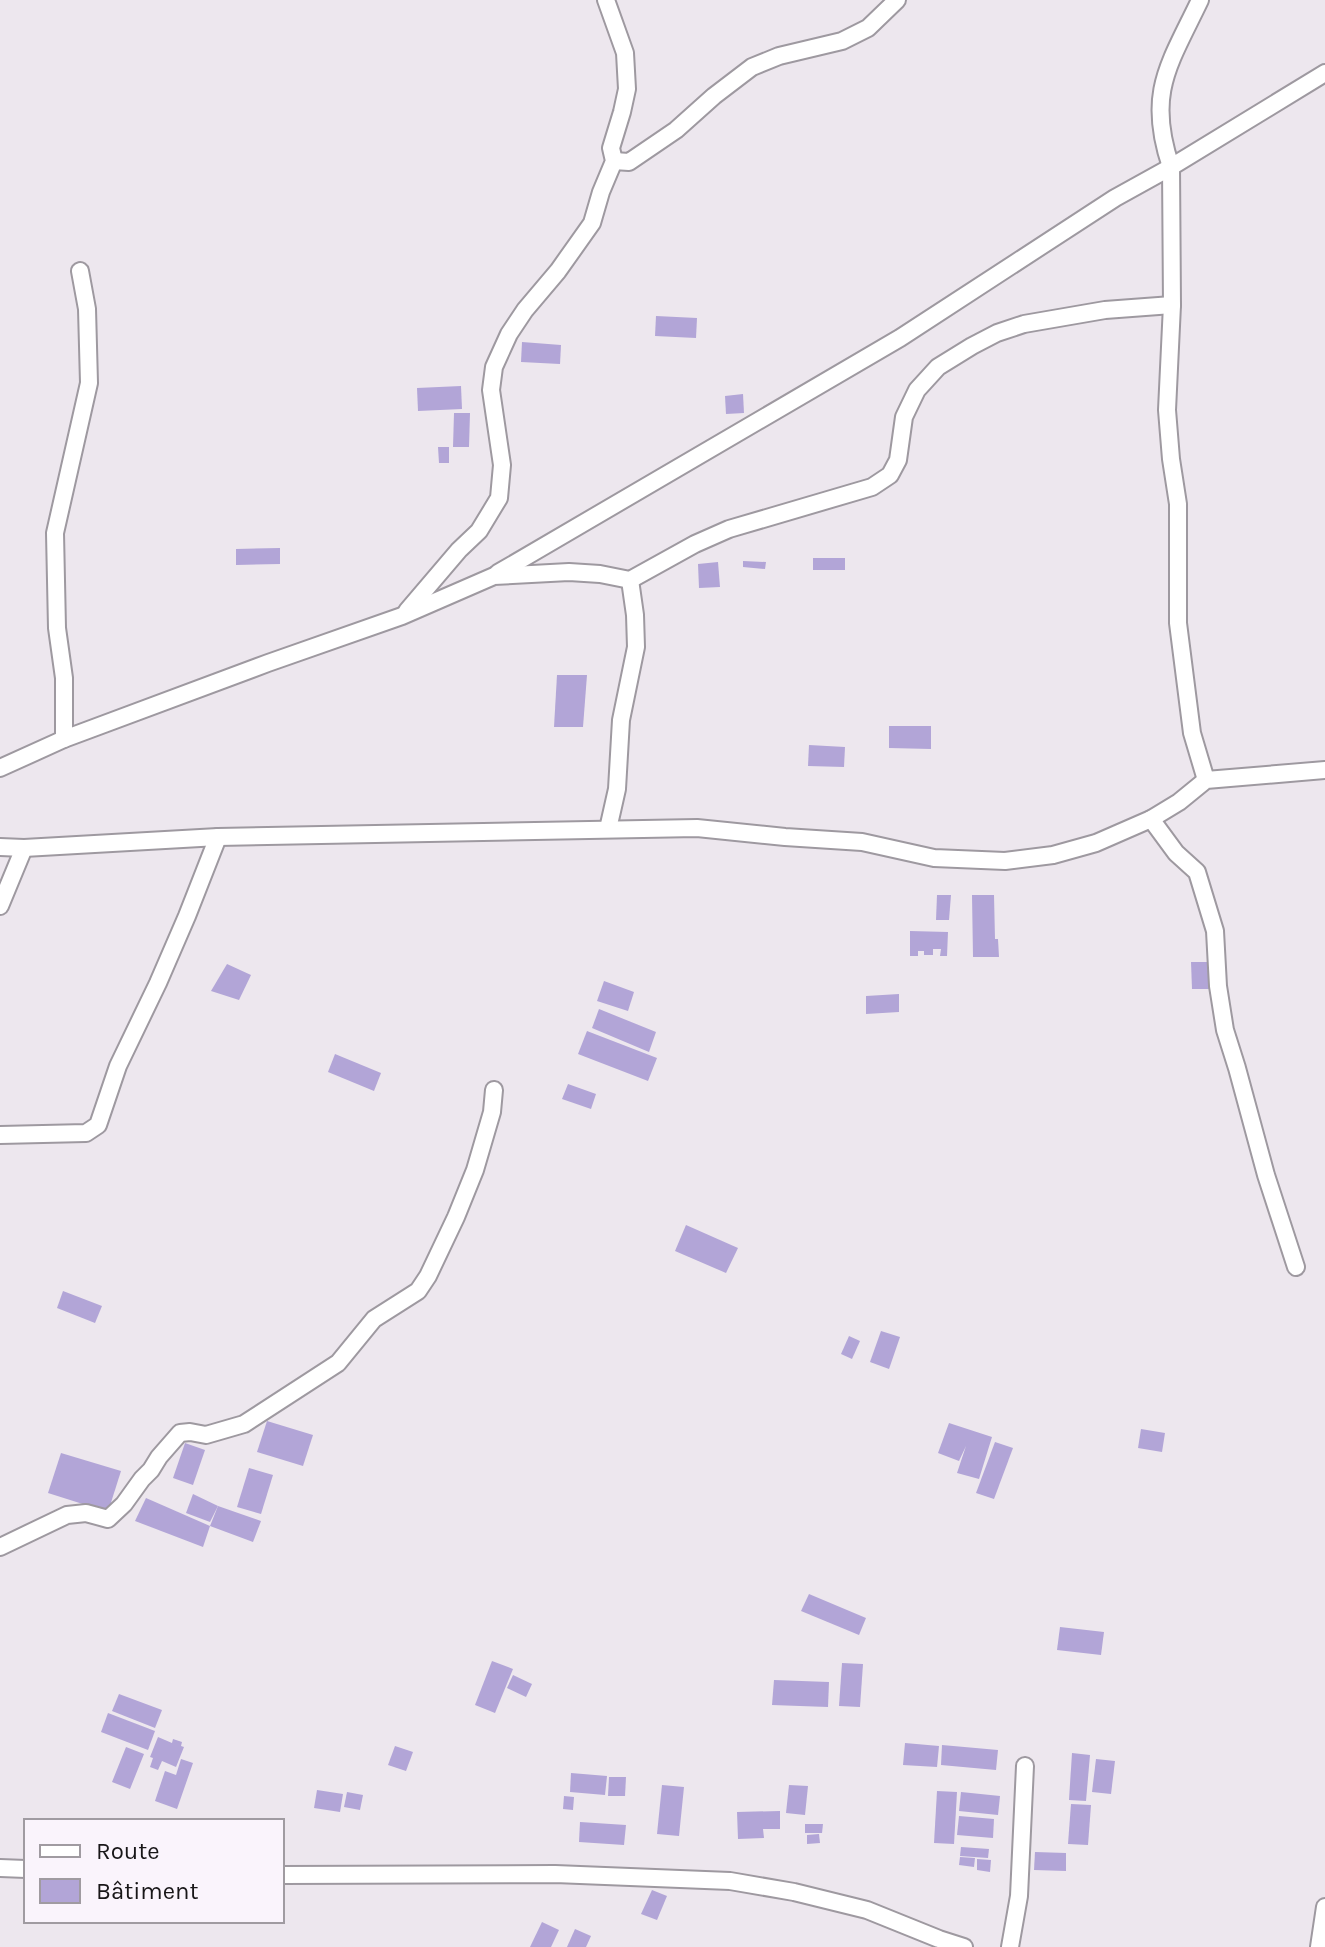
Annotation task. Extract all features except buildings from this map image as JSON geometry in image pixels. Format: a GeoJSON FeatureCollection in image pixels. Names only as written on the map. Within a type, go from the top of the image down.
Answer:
{"type":"FeatureCollection","features":[{"type":"Feature","properties":{"kind":"street"},"geometry":{"type":"LineString","coordinates":[[402,616],[479,531],[499,498],[502,465],[491,390],[494,367],[517,322],[592,223],[614,161],[611,148],[627,89],[626,65],[625,53],[606,0]]}},
{"type":"Feature","properties":{"kind":"street"},"geometry":{"type":"LineString","coordinates":[[614,161],[629,162],[664,138],[752,67],[779,56],[842,41],[868,28],[897,0]]}},
{"type":"Feature","properties":{"kind":"street"},"geometry":{"type":"LineString","coordinates":[[1200,0],[1173,54],[1161,89],[1159,112],[1164,147],[1171,167],[1172,305],[1167,410],[1178,504],[1178,623],[1192,733],[1206,780]]}},
{"type":"Feature","properties":{"kind":"street"},"geometry":{"type":"LineString","coordinates":[[0,768],[64,739],[402,616],[494,576],[900,338],[1115,198],[1325,73]]}},
{"type":"Feature","properties":{"kind":"street"},"geometry":{"type":"LineString","coordinates":[[64,739],[64,678],[57,628],[55,533],[89,383],[87,309],[80,271]]}},
{"type":"Feature","properties":{"kind":"street"},"geometry":{"type":"LineString","coordinates":[[494,576],[569,572],[630,580],[729,529],[872,487],[890,475],[898,460],[904,417],[917,390],[938,367],[997,333],[1024,324],[1105,310],[1172,305]]}},
{"type":"Feature","properties":{"kind":"street"},"geometry":{"type":"LineString","coordinates":[[608,829],[617,789],[621,720],[636,647],[630,580]]}},
{"type":"Feature","properties":{"kind":"street"},"geometry":{"type":"LineString","coordinates":[[0,847],[218,837],[697,828],[862,842],[934,858],[1005,861],[1053,855],[1096,843],[1151,819],[1206,780],[1325,770]]}},
{"type":"Feature","properties":{"kind":"street"},"geometry":{"type":"LineString","coordinates":[[1151,819],[1176,853],[1197,872],[1215,931],[1218,986],[1225,1030],[1296,1267]]}},
{"type":"Feature","properties":{"kind":"street"},"geometry":{"type":"LineString","coordinates":[[0,1135],[86,1133],[98,1125],[118,1066],[158,983],[218,837]]}},
{"type":"Feature","properties":{"kind":"street"},"geometry":{"type":"LineString","coordinates":[[0,906],[24,848]]}},
{"type":"Feature","properties":{"kind":"street"},"geometry":{"type":"LineString","coordinates":[[0,1547],[67,1515],[86,1513],[108,1519],[180,1433],[206,1435],[244,1424],[338,1363],[374,1319],[418,1291],[456,1217],[475,1170],[492,1112],[494,1090]]}},
{"type":"Feature","properties":{"kind":"street"},"geometry":{"type":"LineString","coordinates":[[1010,1947],[1019,1896],[1025,1766]]}},
{"type":"Feature","properties":{"kind":"street"},"geometry":{"type":"LineString","coordinates":[[0,1868],[24,1869]]}},
{"type":"Feature","properties":{"kind":"street"},"geometry":{"type":"LineString","coordinates":[[284,1875],[555,1874],[730,1881],[794,1892],[867,1910],[964,1947]]}},
{"type":"Feature","properties":{"kind":"street"},"geometry":{"type":"LineString","coordinates":[[1319,1947],[1325,1907]]}}]}
